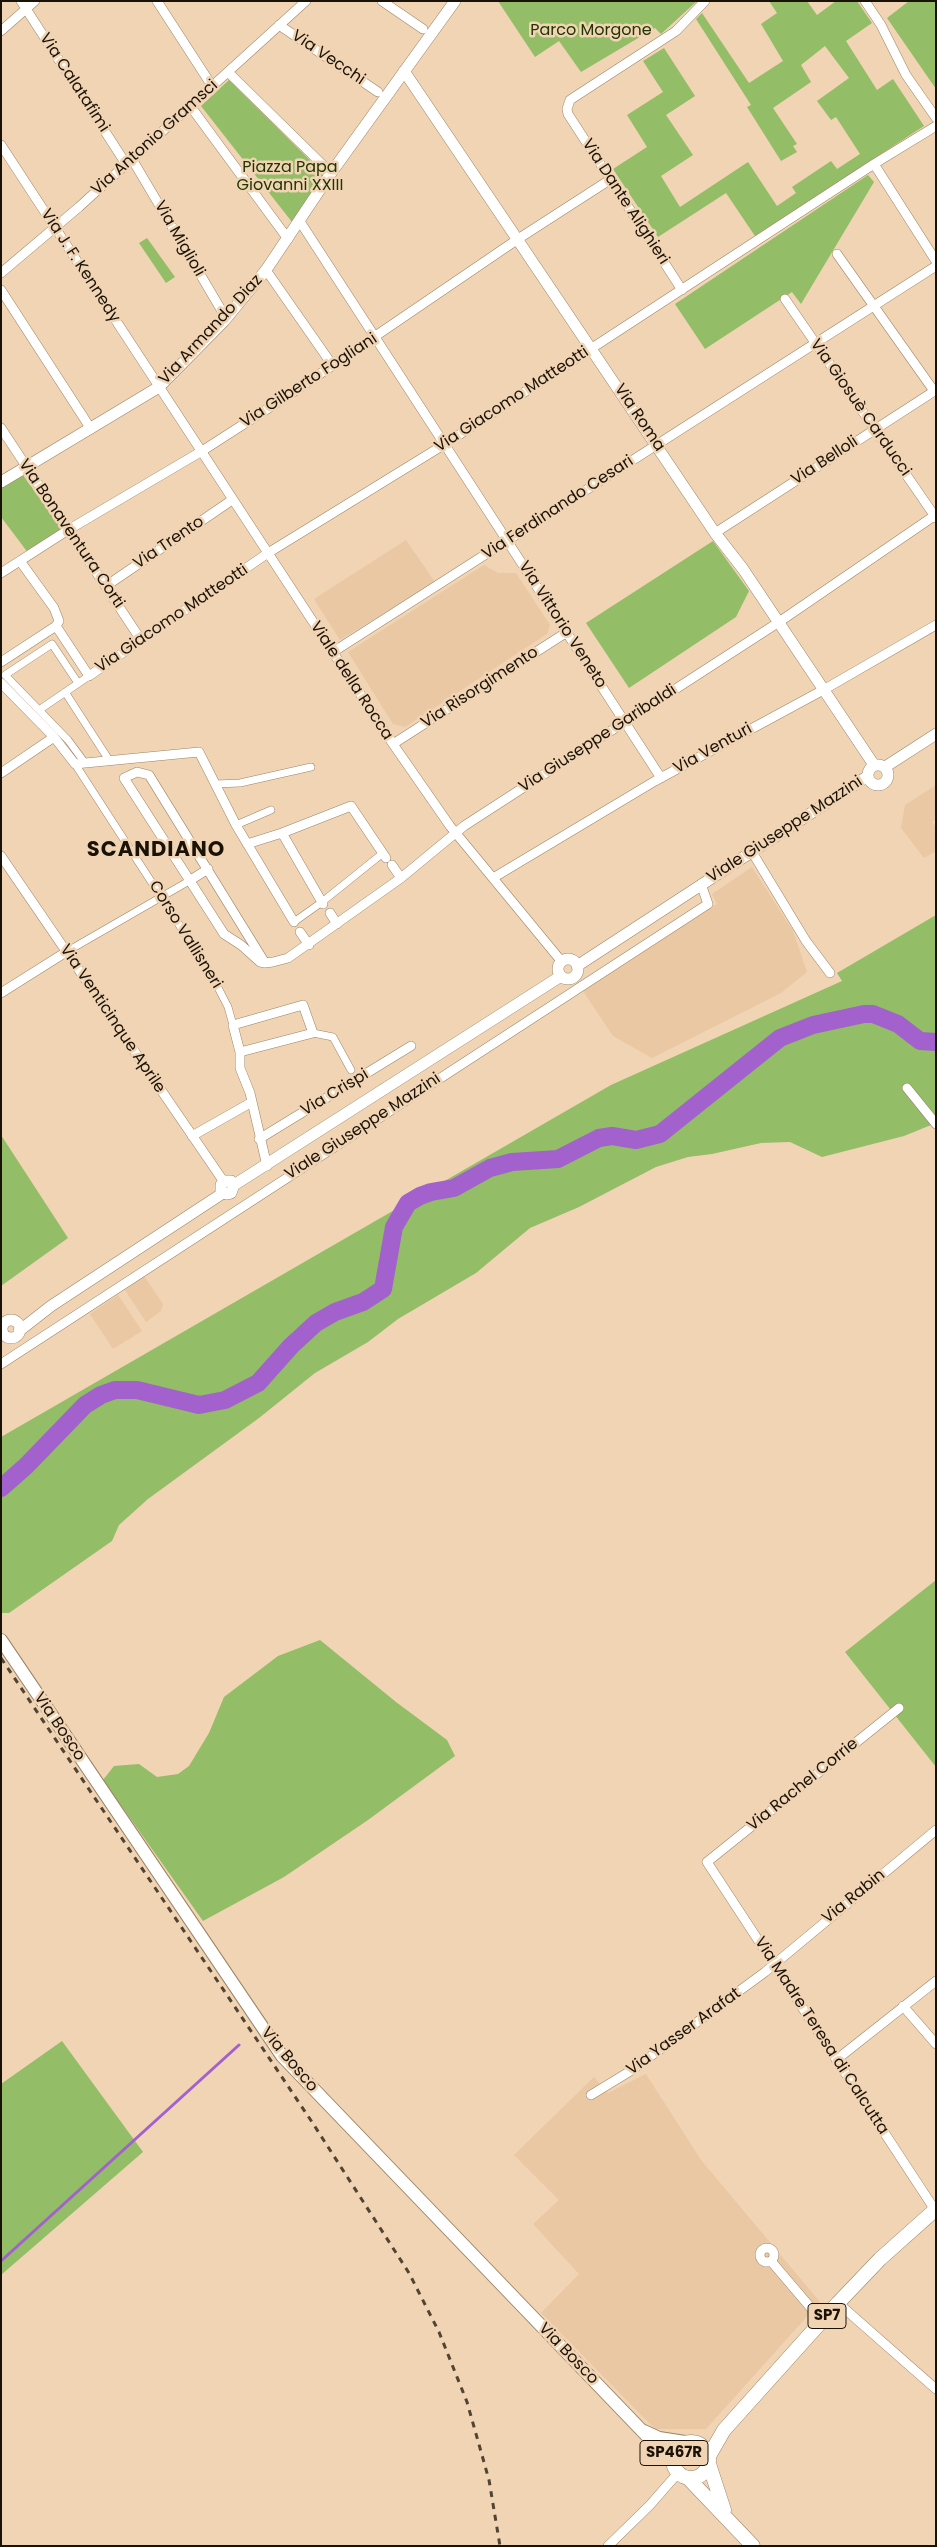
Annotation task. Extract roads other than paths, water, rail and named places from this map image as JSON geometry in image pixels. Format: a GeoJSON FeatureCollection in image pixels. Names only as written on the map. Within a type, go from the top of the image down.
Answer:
{"type":"FeatureCollection","features":[{"type":"Feature","properties":{"kind":"main road","name":"Via Bosco"},"geometry":{"type":"LineString","coordinates":[[1,1640],[282,2056],[753,2546]]}},
{"type":"Feature","properties":{"kind":"main road","name":"SP7"},"geometry":{"type":"LineString","coordinates":[[709,2460],[724,2430],[838,2303],[880,2259],[935,2209]]}},
{"type":"Feature","properties":{"kind":"main road","name":"Via Bosco"},"geometry":{"type":"LineString","coordinates":[[640,2429],[659,2438],[688,2442]]}},
{"type":"Feature","properties":{"kind":"main road","name":"SP7"},"geometry":{"type":"LineString","coordinates":[[688,2442],[724,2430]]}},
{"type":"Feature","properties":{"kind":"main road","name":"SP467R"},"geometry":{"type":"LineString","coordinates":[[688,2442],[703,2446],[709,2460],[701,2476],[680,2471],[675,2450],[688,2442]]}},
{"type":"Feature","properties":{"kind":"main road","name":"Via Bosco"},"geometry":{"type":"LineString","coordinates":[[709,2460],[715,2488],[729,2519]]}},
{"type":"Feature","properties":{"kind":"street"},"geometry":{"type":"LineString","coordinates":[[1,30],[24,5],[35,1]]}},
{"type":"Feature","properties":{"kind":"street"},"geometry":{"type":"LineString","coordinates":[[157,1],[212,86]]}},
{"type":"Feature","properties":{"kind":"street","name":"Via Antonio Gramsci"},"geometry":{"type":"LineString","coordinates":[[1,273],[191,107],[306,1]]}},
{"type":"Feature","properties":{"kind":"street"},"geometry":{"type":"LineString","coordinates":[[382,1],[423,29]]}},
{"type":"Feature","properties":{"kind":"street","name":"Via Armando Diaz"},"geometry":{"type":"LineString","coordinates":[[1,482],[159,387],[226,318],[266,270],[331,173],[455,1]]}},
{"type":"Feature","properties":{"kind":"street","name":"Via Dante Alighieri"},"geometry":{"type":"LineString","coordinates":[[682,290],[568,114],[568,105],[570,100],[676,31],[705,1]]}},
{"type":"Feature","properties":{"kind":"street"},"geometry":{"type":"LineString","coordinates":[[865,1],[881,25],[906,75],[936,118]]}},
{"type":"Feature","properties":{"kind":"street","name":"Via Calatafimi"},"geometry":{"type":"LineString","coordinates":[[24,5],[129,161]]}},
{"type":"Feature","properties":{"kind":"street","name":"Via Vecchi"},"geometry":{"type":"LineString","coordinates":[[279,25],[378,92]]}},
{"type":"Feature","properties":{"kind":"street","name":"Via Roma"},"geometry":{"type":"LineString","coordinates":[[404,71],[715,532],[880,766]]}},
{"type":"Feature","properties":{"kind":"street"},"geometry":{"type":"LineString","coordinates":[[228,72],[331,173]]}},
{"type":"Feature","properties":{"kind":"street"},"geometry":{"type":"LineString","coordinates":[[191,107],[288,239]]}},
{"type":"Feature","properties":{"kind":"street","name":"Via Giacomo Matteotti"},"geometry":{"type":"LineString","coordinates":[[89,676],[268,553],[445,444],[874,164],[936,126]]}},
{"type":"Feature","properties":{"kind":"street","name":"Via J. F. Kennedy"},"geometry":{"type":"LineString","coordinates":[[1,145],[159,387]]}},
{"type":"Feature","properties":{"kind":"street","name":"Via Miglioli"},"geometry":{"type":"LineString","coordinates":[[129,161],[226,318]]}},
{"type":"Feature","properties":{"kind":"street"},"geometry":{"type":"LineString","coordinates":[[874,164],[936,261]]}},
{"type":"Feature","properties":{"kind":"street","name":"Via Gilberto Fogliani"},"geometry":{"type":"LineString","coordinates":[[1,573],[68,530],[202,451],[375,338],[518,239],[611,180]]}},
{"type":"Feature","properties":{"kind":"street","name":"Via Vittorio Veneto"},"geometry":{"type":"LineString","coordinates":[[300,220],[661,778]]}},
{"type":"Feature","properties":{"kind":"street"},"geometry":{"type":"LineString","coordinates":[[837,254],[935,391]]}},
{"type":"Feature","properties":{"kind":"street","name":"Via Ferdinando Cesari"},"geometry":{"type":"LineString","coordinates":[[333,652],[936,266]]}},
{"type":"Feature","properties":{"kind":"street"},"geometry":{"type":"LineString","coordinates":[[266,270],[333,366]]}},
{"type":"Feature","properties":{"kind":"street"},"geometry":{"type":"LineString","coordinates":[[1,290],[91,428]]}},
{"type":"Feature","properties":{"kind":"street","name":"Via Giosuè Carducci"},"geometry":{"type":"LineString","coordinates":[[785,298],[935,517]]}},
{"type":"Feature","properties":{"kind":"street","name":"Viale della Rocca"},"geometry":{"type":"LineString","coordinates":[[159,387],[393,744],[456,832],[562,962]]}},
{"type":"Feature","properties":{"kind":"street","name":"Via Belloli"},"geometry":{"type":"LineString","coordinates":[[715,532],[935,391]]}},
{"type":"Feature","properties":{"kind":"street","name":"Via Bonaventura Corti"},"geometry":{"type":"LineString","coordinates":[[1,428],[141,640]]}},
{"type":"Feature","properties":{"kind":"street","name":"Via Trento"},"geometry":{"type":"LineString","coordinates":[[106,586],[232,500]]}},
{"type":"Feature","properties":{"kind":"street","name":"Via Giuseppe Garibaldi"},"geometry":{"type":"LineString","coordinates":[[265,963],[288,958],[309,945],[432,854],[456,832],[623,721],[779,622],[935,517]]}},
{"type":"Feature","properties":{"kind":"street"},"geometry":{"type":"LineString","coordinates":[[20,561],[54,608],[57,623],[89,676],[39,710]]}},
{"type":"Feature","properties":{"kind":"street"},"geometry":{"type":"LineString","coordinates":[[1,662],[57,623]]}},
{"type":"Feature","properties":{"kind":"street","name":"Via Venturi"},"geometry":{"type":"LineString","coordinates":[[493,878],[661,778],[825,690],[936,626]]}},
{"type":"Feature","properties":{"kind":"street","name":"Via Risorgimento"},"geometry":{"type":"LineString","coordinates":[[393,744],[567,632]]}},
{"type":"Feature","properties":{"kind":"street"},"geometry":{"type":"LineString","coordinates":[[78,683],[52,644],[5,675],[68,740],[80,763],[199,752],[236,825],[294,922],[387,859]]}},
{"type":"Feature","properties":{"kind":"street","name":"Corso Vallisneri"},"geometry":{"type":"LineString","coordinates":[[1,682],[80,763],[211,974],[228,1007],[233,1025]]}},
{"type":"Feature","properties":{"kind":"street"},"geometry":{"type":"LineString","coordinates":[[65,692],[109,760]]}},
{"type":"Feature","properties":{"kind":"street","name":"Viale Giuseppe Mazzini"},"geometry":{"type":"LineString","coordinates":[[880,766],[889,775],[883,784],[874,784],[868,776],[869,770],[880,766],[936,734]]}},
{"type":"Feature","properties":{"kind":"street"},"geometry":{"type":"LineString","coordinates":[[1,773],[54,737]]}},
{"type":"Feature","properties":{"kind":"street"},"geometry":{"type":"LineString","coordinates":[[216,784],[240,783],[311,767]]}},
{"type":"Feature","properties":{"kind":"street"},"geometry":{"type":"LineString","coordinates":[[137,772],[148,775],[265,963],[260,962],[241,944],[224,934],[124,778],[137,772]]}},
{"type":"Feature","properties":{"kind":"street","name":"Viale Giuseppe Mazzini"},"geometry":{"type":"LineString","coordinates":[[577,966],[868,776]]}},
{"type":"Feature","properties":{"kind":"street"},"geometry":{"type":"LineString","coordinates":[[247,844],[282,833],[351,806],[400,878]]}},
{"type":"Feature","properties":{"kind":"street"},"geometry":{"type":"LineString","coordinates":[[236,825],[271,810]]}},
{"type":"Feature","properties":{"kind":"street"},"geometry":{"type":"LineString","coordinates":[[282,833],[323,903]]}},
{"type":"Feature","properties":{"kind":"street"},"geometry":{"type":"LineString","coordinates":[[752,852],[806,942],[830,973]]}},
{"type":"Feature","properties":{"kind":"street","name":"Via Venticinque Aprile"},"geometry":{"type":"LineString","coordinates":[[1,856],[227,1186]]}},
{"type":"Feature","properties":{"kind":"street"},"geometry":{"type":"LineString","coordinates":[[1,993],[66,952],[208,869]]}},
{"type":"Feature","properties":{"kind":"street","name":"Viale Giuseppe Mazzini"},"geometry":{"type":"LineString","coordinates":[[1,1364],[708,904],[701,884]]}},
{"type":"Feature","properties":{"kind":"street"},"geometry":{"type":"LineString","coordinates":[[330,913],[338,924]]}},
{"type":"Feature","properties":{"kind":"street"},"geometry":{"type":"LineString","coordinates":[[300,932],[309,945]]}},
{"type":"Feature","properties":{"kind":"street"},"geometry":{"type":"LineString","coordinates":[[570,960],[577,966],[577,972],[573,977],[567,979],[561,976],[558,967],[562,962],[570,960]]}},
{"type":"Feature","properties":{"kind":"street","name":"Viale Giuseppe Mazzini"},"geometry":{"type":"LineString","coordinates":[[7,1329],[51,1306],[227,1186],[267,1166],[561,976]]}},
{"type":"Feature","properties":{"kind":"street"},"geometry":{"type":"LineString","coordinates":[[267,1166],[259,1139],[252,1102],[240,1068],[240,1052],[233,1025],[302,1005],[313,1033]]}},
{"type":"Feature","properties":{"kind":"street"},"geometry":{"type":"LineString","coordinates":[[240,1052],[313,1033],[333,1037],[354,1075]]}},
{"type":"Feature","properties":{"kind":"street","name":"Via Crispi"},"geometry":{"type":"LineString","coordinates":[[259,1139],[354,1075],[411,1046]]}},
{"type":"Feature","properties":{"kind":"street"},"geometry":{"type":"LineString","coordinates":[[907,1088],[936,1124]]}},
{"type":"Feature","properties":{"kind":"street"},"geometry":{"type":"LineString","coordinates":[[192,1136],[252,1102]]}},
{"type":"Feature","properties":{"kind":"street","name":"Via Rachel Corrie"},"geometry":{"type":"LineString","coordinates":[[707,1862],[900,1708]]}},
{"type":"Feature","properties":{"kind":"street","name":"Via Rabin"},"geometry":{"type":"LineString","coordinates":[[774,1965],[936,1830]]}},
{"type":"Feature","properties":{"kind":"street","name":"Via Madre Teresa di Calcutta"},"geometry":{"type":"LineString","coordinates":[[707,1862],[935,2209]]}},
{"type":"Feature","properties":{"kind":"street","name":"Via Yasser Arafat"},"geometry":{"type":"LineString","coordinates":[[590,2095],[632,2070],[774,1965]]}},
{"type":"Feature","properties":{"kind":"street"},"geometry":{"type":"LineString","coordinates":[[836,2060],[936,1981]]}},
{"type":"Feature","properties":{"kind":"street"},"geometry":{"type":"LineString","coordinates":[[903,2006],[936,2044]]}},
{"type":"Feature","properties":{"kind":"street"},"geometry":{"type":"LineString","coordinates":[[771,2261],[822,2321]]}},
{"type":"Feature","properties":{"kind":"street"},"geometry":{"type":"LineString","coordinates":[[838,2303],[936,2389]]}},
{"type":"Feature","properties":{"kind":"street"},"geometry":{"type":"LineString","coordinates":[[608,2546],[650,2505],[680,2471]]}},
{"type":"Feature","properties":{"kind":"waterway"},"geometry":{"type":"LineString","coordinates":[[1,1488],[26,1466],[85,1405],[101,1395],[115,1390],[137,1390],[199,1405],[225,1400],[258,1383],[291,1346],[316,1323],[335,1312],[363,1302],[383,1289],[394,1227],[408,1203],[420,1196],[454,1188],[490,1168],[512,1162],[558,1159],[599,1138],[612,1136],[636,1140],[660,1134],[780,1038],[813,1025],[864,1014],[873,1014],[898,1024],[920,1041],[936,1042]]}},
{"type":"Feature","properties":{"kind":"waterway"},"geometry":{"type":"LineString","coordinates":[[1,2261],[239,2045]]}},
{"type":"Feature","properties":{"kind":"railway"},"geometry":{"type":"LineString","coordinates":[[1,1658],[312,2122],[409,2273],[439,2332],[467,2402],[489,2480],[500,2546]]}},
{"type":"Feature","properties":{"kind":"district","name":"SCANDIANO"},"geometry":{"type":"Point","coordinates":[156,851]}},
{"type":"Feature","properties":{"kind":"park label","name":"Parco Morgone"},"geometry":{"type":"Point","coordinates":[591,31]}},
{"type":"Feature","properties":{"kind":"park label","name":"Piazza Papa Giovanni XXIII"},"geometry":{"type":"Point","coordinates":[290,177]}}]}
